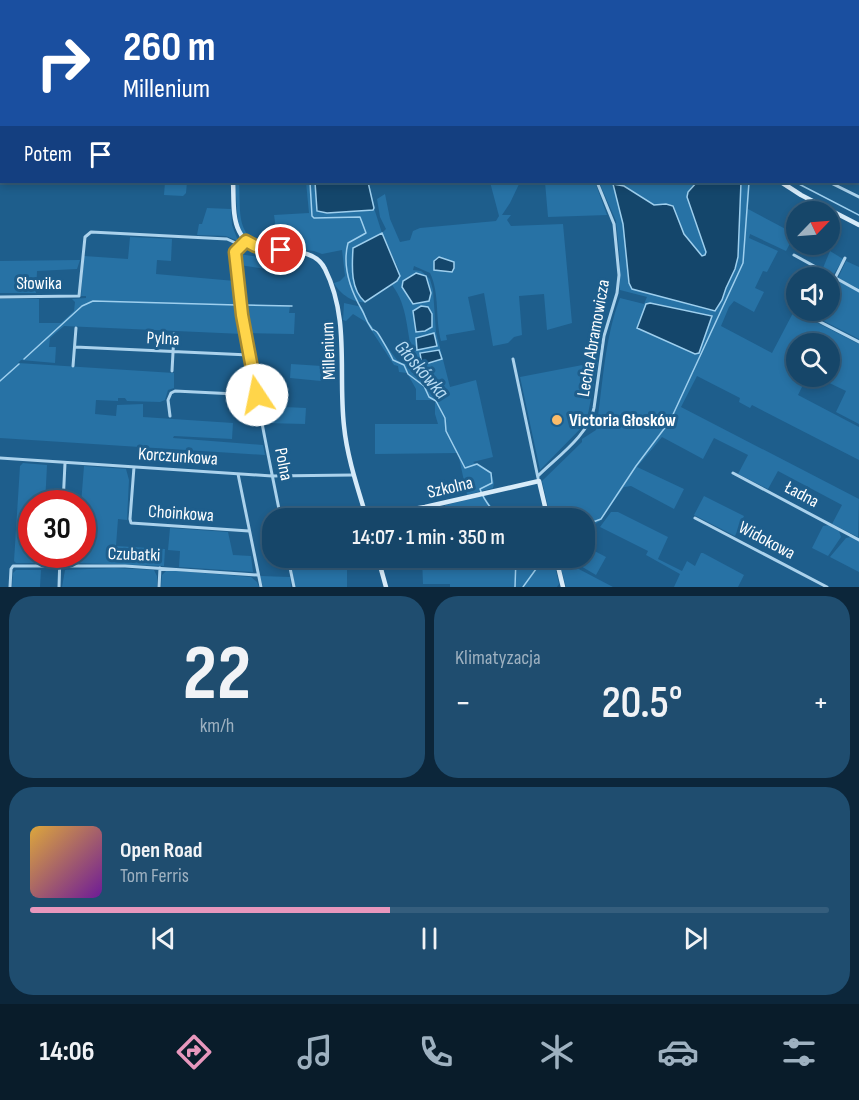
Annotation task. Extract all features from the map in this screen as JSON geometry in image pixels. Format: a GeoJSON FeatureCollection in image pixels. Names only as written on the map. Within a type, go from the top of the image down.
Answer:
{"type":"FeatureCollection","features":[{"type":"Feature","properties":{"kind":"street"},"geometry":{"type":"LineString","coordinates":[[233,183],[236,221],[239,233],[246,241],[240,245]]}},
{"type":"Feature","properties":{"kind":"street","name":"Lecha Abramowicza"},"geometry":{"type":"LineString","coordinates":[[539,479],[586,430],[592,418],[604,336],[617,293],[619,275],[614,224],[597,183]]}},
{"type":"Feature","properties":{"kind":"street"},"geometry":{"type":"LineString","coordinates":[[783,183],[859,225]]}},
{"type":"Feature","properties":{"kind":"street"},"geometry":{"type":"LineString","coordinates":[[831,183],[859,197]]}},
{"type":"Feature","properties":{"kind":"street","name":"Słowika"},"geometry":{"type":"LineString","coordinates":[[0,297],[79,296],[85,237],[92,232],[227,238],[240,245]]}},
{"type":"Feature","properties":{"kind":"street","name":"Millenium"},"geometry":{"type":"LineString","coordinates":[[246,241],[258,246],[312,255],[326,270],[340,311],[343,420],[364,508]]}},
{"type":"Feature","properties":{"kind":"street","name":"Polna"},"geometry":{"type":"LineString","coordinates":[[240,245],[235,252],[249,355],[279,508]]}},
{"type":"Feature","properties":{"kind":"street"},"geometry":{"type":"LineString","coordinates":[[794,255],[817,267]]}},
{"type":"Feature","properties":{"kind":"street"},"geometry":{"type":"LineString","coordinates":[[840,269],[845,258]]}},
{"type":"Feature","properties":{"kind":"street"},"geometry":{"type":"LineString","coordinates":[[840,279],[859,291]]}},
{"type":"Feature","properties":{"kind":"street"},"geometry":{"type":"LineString","coordinates":[[817,321],[859,342]]}},
{"type":"Feature","properties":{"kind":"street"},"geometry":{"type":"LineString","coordinates":[[73,366],[76,328]]}},
{"type":"Feature","properties":{"kind":"street"},"geometry":{"type":"LineString","coordinates":[[172,371],[174,334]]}},
{"type":"Feature","properties":{"kind":"street","name":"Pylna"},"geometry":{"type":"LineString","coordinates":[[75,347],[249,355]]}},
{"type":"Feature","properties":{"kind":"street"},"geometry":{"type":"LineString","coordinates":[[513,359],[546,508]]}},
{"type":"Feature","properties":{"kind":"street"},"geometry":{"type":"LineString","coordinates":[[170,416],[168,400],[171,393],[177,391],[257,395]]}},
{"type":"Feature","properties":{"kind":"street","name":"Korczunkowa"},"geometry":{"type":"LineString","coordinates":[[0,458],[272,476],[355,475]]}},
{"type":"Feature","properties":{"kind":"street"},"geometry":{"type":"LineString","coordinates":[[64,490],[66,463]]}},
{"type":"Feature","properties":{"kind":"street","name":"Choinkowa"},"geometry":{"type":"LineString","coordinates":[[134,467],[130,519],[132,523],[249,531]]}},
{"type":"Feature","properties":{"kind":"street","name":"Ładna"},"geometry":{"type":"LineString","coordinates":[[733,473],[859,540]]}},
{"type":"Feature","properties":{"kind":"street"},"geometry":{"type":"LineString","coordinates":[[238,474],[261,587]]}},
{"type":"Feature","properties":{"kind":"street","name":"Szkolna"},"geometry":{"type":"LineString","coordinates":[[415,508],[493,492],[539,479]]}},
{"type":"Feature","properties":{"kind":"street","name":"Widokowa"},"geometry":{"type":"LineString","coordinates":[[695,518],[827,587]]}},
{"type":"Feature","properties":{"kind":"street","name":"Czubatki"},"geometry":{"type":"LineString","coordinates":[[10,587],[10,569],[18,566]]}},
{"type":"Feature","properties":{"kind":"street","name":"Czubatki"},"geometry":{"type":"LineString","coordinates":[[96,566],[125,566],[257,575]]}},
{"type":"Feature","properties":{"kind":"street"},"geometry":{"type":"LineString","coordinates":[[59,587],[60,568]]}},
{"type":"Feature","properties":{"kind":"street"},"geometry":{"type":"LineString","coordinates":[[159,587],[160,568]]}},
{"type":"Feature","properties":{"kind":"street"},"geometry":{"type":"LineString","coordinates":[[290,568],[294,587]]}},
{"type":"Feature","properties":{"kind":"street"},"geometry":{"type":"LineString","coordinates":[[381,568],[386,587]]}},
{"type":"Feature","properties":{"kind":"street"},"geometry":{"type":"LineString","coordinates":[[558,568],[563,587]]}},
{"type":"Feature","properties":{"kind":"shaded area"},"geometry":{"type":"Polygon","coordinates":[[[165,183],[187,183],[186,193],[183,196],[164,195],[165,183]]]}},
{"type":"Feature","properties":{"kind":"shaded area"},"geometry":{"type":"Polygon","coordinates":[[[235,183],[239,183],[243,226],[247,234],[264,243],[278,244],[274,215],[309,213],[306,183],[315,183],[318,211],[327,213],[374,208],[382,233],[353,248],[355,288],[365,302],[347,297],[334,283],[345,276],[342,250],[322,254],[263,245],[248,240],[238,223],[235,183]]]}},
{"type":"Feature","properties":{"kind":"shaded area"},"geometry":{"type":"Polygon","coordinates":[[[315,183],[368,183],[373,210],[327,213],[317,211],[315,183]]]}},
{"type":"Feature","properties":{"kind":"shaded area"},"geometry":{"type":"Polygon","coordinates":[[[490,183],[520,183],[502,215],[511,215],[507,220],[511,226],[563,224],[572,323],[547,330],[544,294],[519,296],[522,335],[514,337],[508,343],[493,346],[484,293],[468,297],[475,330],[446,335],[447,340],[441,341],[433,281],[430,273],[414,266],[413,270],[421,271],[430,279],[436,332],[450,387],[476,380],[493,457],[473,462],[491,472],[493,488],[467,495],[458,453],[375,454],[375,424],[438,424],[435,400],[416,400],[416,389],[407,373],[399,372],[398,366],[394,365],[366,322],[353,314],[346,321],[343,320],[344,303],[362,307],[368,321],[397,360],[402,363],[414,360],[404,312],[392,285],[398,278],[399,270],[382,233],[386,229],[380,217],[377,199],[385,194],[390,219],[400,242],[410,240],[413,231],[420,228],[496,221],[499,216],[490,183]]]}},
{"type":"Feature","properties":{"kind":"shaded area"},"geometry":{"type":"Polygon","coordinates":[[[545,183],[595,183],[607,215],[548,217],[545,183]]]}},
{"type":"Feature","properties":{"kind":"shaded area"},"geometry":{"type":"Polygon","coordinates":[[[599,183],[696,183],[690,208],[706,252],[702,256],[684,233],[673,206],[653,205],[624,187],[613,184],[623,224],[629,283],[716,311],[738,257],[741,183],[750,183],[748,209],[786,229],[786,251],[750,234],[749,238],[778,251],[767,272],[763,271],[755,288],[764,292],[754,312],[734,301],[721,326],[772,353],[789,321],[814,321],[837,333],[786,333],[786,387],[802,387],[798,395],[859,427],[859,460],[752,405],[750,408],[739,402],[740,398],[697,376],[681,407],[859,499],[858,537],[832,524],[842,505],[778,471],[768,489],[738,474],[748,455],[714,438],[703,459],[662,437],[637,467],[684,489],[674,509],[631,486],[624,487],[600,521],[595,524],[595,508],[548,508],[542,481],[582,442],[582,439],[596,430],[610,330],[620,298],[644,304],[647,297],[620,290],[616,221],[599,183]],[[654,303],[638,328],[695,354],[699,353],[712,316],[654,303]]]}},
{"type":"Feature","properties":{"kind":"shaded area"},"geometry":{"type":"Polygon","coordinates":[[[696,183],[741,183],[738,257],[722,300],[715,311],[632,289],[629,283],[623,224],[613,184],[624,186],[654,205],[673,206],[684,234],[702,256],[706,252],[687,197],[688,192],[696,183]]]}},
{"type":"Feature","properties":{"kind":"shaded area"},"geometry":{"type":"Polygon","coordinates":[[[207,208],[231,209],[232,225],[238,241],[226,236],[197,235],[199,224],[202,224],[207,208]]]}},
{"type":"Feature","properties":{"kind":"shaded area"},"geometry":{"type":"Polygon","coordinates":[[[382,233],[400,276],[397,281],[365,302],[354,284],[353,248],[382,233]]]}},
{"type":"Feature","properties":{"kind":"shaded area"},"geometry":{"type":"Polygon","coordinates":[[[130,237],[172,239],[171,261],[157,260],[156,274],[235,281],[243,334],[64,326],[50,338],[49,347],[56,347],[55,363],[21,360],[18,363],[174,373],[174,388],[168,390],[165,400],[160,402],[127,401],[125,398],[118,398],[118,401],[96,400],[95,414],[116,416],[117,405],[143,404],[143,417],[233,423],[232,439],[174,436],[173,438],[263,445],[265,455],[0,438],[0,299],[39,299],[39,323],[61,323],[74,311],[75,302],[72,299],[86,298],[86,296],[81,296],[84,256],[128,259],[130,237]]]}},
{"type":"Feature","properties":{"kind":"shaded area"},"geometry":{"type":"Polygon","coordinates":[[[238,254],[280,260],[279,271],[239,265],[238,254]]]}},
{"type":"Feature","properties":{"kind":"shaded area"},"geometry":{"type":"Polygon","coordinates":[[[828,255],[836,255],[843,259],[838,267],[823,267],[828,255]]]}},
{"type":"Feature","properties":{"kind":"shaded area"},"geometry":{"type":"Polygon","coordinates":[[[439,257],[454,262],[452,272],[434,270],[434,261],[439,257]]]}},
{"type":"Feature","properties":{"kind":"shaded area"},"geometry":{"type":"Polygon","coordinates":[[[80,260],[77,269],[37,271],[36,293],[0,293],[0,261],[80,260]]]}},
{"type":"Feature","properties":{"kind":"shaded area"},"geometry":{"type":"Polygon","coordinates":[[[846,261],[859,267],[859,289],[840,279],[846,261]]]}},
{"type":"Feature","properties":{"kind":"shaded area"},"geometry":{"type":"Polygon","coordinates":[[[416,273],[426,276],[431,293],[429,301],[413,304],[402,287],[403,281],[416,273]]]}},
{"type":"Feature","properties":{"kind":"shaded area"},"geometry":{"type":"Polygon","coordinates":[[[840,282],[859,292],[859,339],[824,321],[840,321],[840,282]]]}},
{"type":"Feature","properties":{"kind":"shaded area"},"geometry":{"type":"Polygon","coordinates":[[[242,304],[290,306],[289,313],[295,313],[294,334],[248,333],[242,304]]]}},
{"type":"Feature","properties":{"kind":"shaded area"},"geometry":{"type":"Polygon","coordinates":[[[646,304],[712,316],[699,353],[695,354],[637,328],[646,304]]]}},
{"type":"Feature","properties":{"kind":"shaded area"},"geometry":{"type":"Polygon","coordinates":[[[421,306],[428,307],[432,314],[432,327],[416,332],[413,311],[421,306]]]}},
{"type":"Feature","properties":{"kind":"shaded area"},"geometry":{"type":"Polygon","coordinates":[[[434,333],[437,346],[417,350],[416,338],[434,333]]]}},
{"type":"Feature","properties":{"kind":"shaded area"},"geometry":{"type":"Polygon","coordinates":[[[840,334],[859,344],[859,424],[836,412],[846,391],[838,387],[840,387],[840,334]]]}},
{"type":"Feature","properties":{"kind":"shaded area"},"geometry":{"type":"Polygon","coordinates":[[[439,350],[442,359],[422,365],[420,353],[439,350]]]}},
{"type":"Feature","properties":{"kind":"shaded area","name":"Victoria Głosków"},"geometry":{"type":"Polygon","coordinates":[[[598,362],[584,425],[540,470],[520,377],[598,362]]]}},
{"type":"Feature","properties":{"kind":"shaded area"},"geometry":{"type":"Polygon","coordinates":[[[291,364],[322,366],[321,381],[290,378],[291,364]]]}},
{"type":"Feature","properties":{"kind":"shaded area"},"geometry":{"type":"Polygon","coordinates":[[[262,406],[306,408],[305,424],[265,423],[262,406]]]}},
{"type":"Feature","properties":{"kind":"shaded area"},"geometry":{"type":"Polygon","coordinates":[[[23,463],[47,465],[46,490],[18,490],[20,466],[23,463]]]}},
{"type":"Feature","properties":{"kind":"shaded area"},"geometry":{"type":"Polygon","coordinates":[[[84,466],[126,469],[129,480],[127,520],[118,519],[116,546],[165,549],[164,566],[96,564],[96,490],[82,490],[84,466]]]}},
{"type":"Feature","properties":{"kind":"shaded area"},"geometry":{"type":"Polygon","coordinates":[[[484,496],[492,508],[445,508],[445,505],[484,496]]]}},
{"type":"Feature","properties":{"kind":"shaded area"},"geometry":{"type":"Polygon","coordinates":[[[704,496],[744,516],[735,536],[694,515],[704,496]]]}},
{"type":"Feature","properties":{"kind":"shaded area"},"geometry":{"type":"Polygon","coordinates":[[[18,498],[18,563],[14,561],[18,498]]]}},
{"type":"Feature","properties":{"kind":"shaded area"},"geometry":{"type":"Polygon","coordinates":[[[611,512],[618,512],[668,537],[658,559],[682,571],[687,561],[695,566],[703,553],[744,575],[738,587],[674,587],[680,574],[646,555],[648,551],[600,527],[611,512]]]}},
{"type":"Feature","properties":{"kind":"shaded area"},"geometry":{"type":"Polygon","coordinates":[[[829,525],[839,531],[841,537],[828,556],[812,548],[823,526],[829,525]]]}},
{"type":"Feature","properties":{"kind":"shaded area"},"geometry":{"type":"Polygon","coordinates":[[[170,528],[228,532],[233,555],[251,556],[253,572],[179,567],[180,551],[168,550],[170,528]]]}},
{"type":"Feature","properties":{"kind":"shaded area"},"geometry":{"type":"Polygon","coordinates":[[[851,537],[859,541],[859,572],[830,557],[846,538],[851,537]]]}},
{"type":"Feature","properties":{"kind":"shaded area"},"geometry":{"type":"Polygon","coordinates":[[[595,551],[606,557],[596,575],[584,568],[595,568],[595,551]]]}},
{"type":"Feature","properties":{"kind":"shaded area"},"geometry":{"type":"Polygon","coordinates":[[[114,568],[154,570],[157,576],[157,587],[62,587],[65,570],[114,568]]]}},
{"type":"Feature","properties":{"kind":"shaded area"},"geometry":{"type":"Polygon","coordinates":[[[422,568],[555,568],[559,584],[557,587],[450,587],[450,584],[423,584],[422,568]]]}},
{"type":"Feature","properties":{"kind":"shaded area"},"geometry":{"type":"Polygon","coordinates":[[[561,568],[577,568],[613,587],[566,587],[561,568]]]}},
{"type":"Feature","properties":{"kind":"shaded area"},"geometry":{"type":"Polygon","coordinates":[[[292,569],[347,569],[347,587],[295,587],[292,569]]]}},
{"type":"Feature","properties":{"kind":"shaded area"},"geometry":{"type":"Polygon","coordinates":[[[16,570],[41,570],[40,587],[12,587],[13,573],[16,570]]]}},
{"type":"Feature","properties":{"kind":"shaded area"},"geometry":{"type":"Polygon","coordinates":[[[167,570],[251,577],[259,587],[161,587],[162,575],[167,570]]]}},
{"type":"Feature","properties":{"kind":"shaded area"},"geometry":{"type":"Polygon","coordinates":[[[260,576],[290,577],[291,587],[263,587],[260,576]]]}},
{"type":"Feature","properties":{"kind":"waterway","name":"Głoskówka"},"geometry":{"type":"LineString","coordinates":[[310,183],[314,218],[360,217],[366,233],[348,243],[346,252],[347,269],[354,295],[369,324],[378,334],[393,360],[404,365],[408,374],[424,386],[429,397],[436,401],[445,418],[446,431],[465,468],[477,464],[491,473],[492,483],[480,489],[491,508]]}},
{"type":"Feature","properties":{"kind":"waterway"},"geometry":{"type":"LineString","coordinates":[[595,521],[601,519],[636,466],[670,421],[743,263],[749,183]]}},
{"type":"Feature","properties":{"kind":"waterway"},"geometry":{"type":"LineString","coordinates":[[797,183],[859,215]]}},
{"type":"Feature","properties":{"kind":"waterway"},"geometry":{"type":"LineString","coordinates":[[24,359],[82,306],[93,301],[237,305]]}},
{"type":"Feature","properties":{"kind":"waterway"},"geometry":{"type":"LineString","coordinates":[[244,305],[292,306]]}},
{"type":"Feature","properties":{"kind":"waterway"},"geometry":{"type":"LineString","coordinates":[[0,381],[19,364]]}},
{"type":"Feature","properties":{"kind":"waterway","name":"Głoskówka"},"geometry":{"type":"LineString","coordinates":[[515,587],[516,568]]}},
{"type":"Feature","properties":{"kind":"waterway"},"geometry":{"type":"LineString","coordinates":[[523,587],[537,568]]}},
{"type":"Feature","properties":{"kind":"place","name":"Victoria Głosków"},"geometry":{"type":"Point","coordinates":[557,420]}},
{"type":"Feature","properties":{"kind":"route"},"geometry":{"type":"LineString","coordinates":[[257,395],[242,315],[235,252],[246,241],[255,246],[281,250]]}}]}
